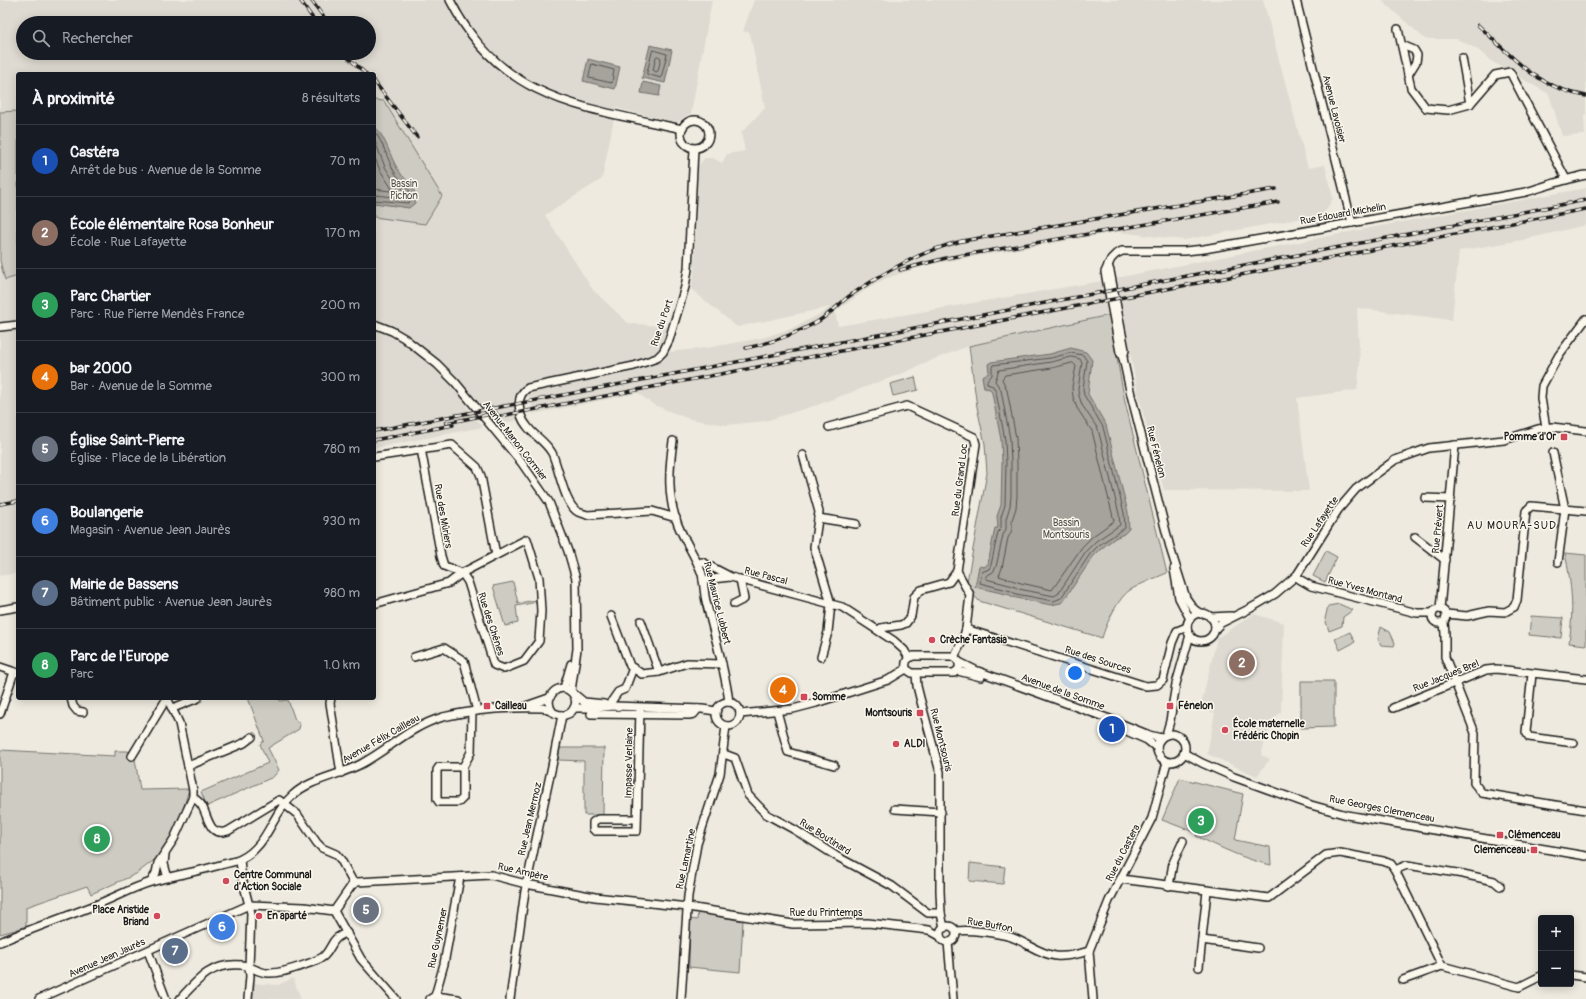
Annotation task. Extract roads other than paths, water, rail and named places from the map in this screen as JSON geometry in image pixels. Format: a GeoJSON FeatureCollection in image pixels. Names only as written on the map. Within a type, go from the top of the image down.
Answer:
{"type":"FeatureCollection","features":[{"type":"Feature","properties":{"kind":"street"},"geometry":{"type":"LineString","coordinates":[[450,0],[470,34],[486,53],[504,70],[540,92],[565,101],[682,129]]}},
{"type":"Feature","properties":{"kind":"street","name":"Avenue Lavoisier"},"geometry":{"type":"LineString","coordinates":[[1296,0],[1352,223]]}},
{"type":"Feature","properties":{"kind":"street"},"geometry":{"type":"LineString","coordinates":[[1398,29],[1411,88],[1426,108],[1448,110],[1470,104],[1495,75],[1510,72],[1566,179]]}},
{"type":"Feature","properties":{"kind":"street"},"geometry":{"type":"LineString","coordinates":[[1402,45],[1414,50],[1417,55],[1416,62],[1408,76]]}},
{"type":"Feature","properties":{"kind":"street"},"geometry":{"type":"LineString","coordinates":[[1462,58],[1470,104]]}},
{"type":"Feature","properties":{"kind":"street"},"geometry":{"type":"LineString","coordinates":[[693,120],[702,122],[709,129],[710,134],[707,143],[694,149],[683,142],[681,133],[684,125],[693,120]]}},
{"type":"Feature","properties":{"kind":"street","name":"Rue du Port"},"geometry":{"type":"LineString","coordinates":[[676,518],[652,511],[587,515],[578,512],[568,499],[551,452],[543,441],[527,425],[523,418],[518,399],[523,391],[528,388],[634,366],[652,360],[664,352],[680,302],[688,269],[694,149]]}},
{"type":"Feature","properties":{"kind":"street","name":"Rue Edouard Michelin"},"geometry":{"type":"LineString","coordinates":[[1108,265],[1116,254],[1122,251],[1185,251],[1204,249],[1526,192],[1566,179],[1586,175]]}},
{"type":"Feature","properties":{"kind":"street","name":"Rue Fénelon"},"geometry":{"type":"LineString","coordinates":[[1108,265],[1125,350],[1124,358],[1131,395],[1171,551],[1186,598],[1194,609],[1201,614]]}},
{"type":"Feature","properties":{"kind":"street"},"geometry":{"type":"LineString","coordinates":[[1582,431],[1549,428],[1541,398],[1542,386],[1559,355],[1586,319]]}},
{"type":"Feature","properties":{"kind":"street"},"geometry":{"type":"LineString","coordinates":[[0,327],[16,325]]}},
{"type":"Feature","properties":{"kind":"street","name":"Avenue Manon Cormier"},"geometry":{"type":"LineString","coordinates":[[376,325],[392,331],[404,338],[437,364],[455,382],[536,482],[549,502],[559,525],[576,579],[577,649],[571,692]]}},
{"type":"Feature","properties":{"kind":"street","name":"Rue du Grand Loc"},"geometry":{"type":"LineString","coordinates":[[828,428],[907,406],[974,437],[976,444],[957,571]]}},
{"type":"Feature","properties":{"kind":"street","name":"Rue Lafayette"},"geometry":{"type":"LineString","coordinates":[[1215,629],[1221,623],[1275,594],[1297,575],[1338,510],[1356,489],[1395,460],[1429,448],[1504,440],[1538,429],[1549,428]]}},
{"type":"Feature","properties":{"kind":"street","name":"Rue Maurice Lubbert"},"geometry":{"type":"LineString","coordinates":[[673,441],[670,462],[672,504],[678,526],[698,564],[703,580],[706,600],[728,690],[729,702]]}},
{"type":"Feature","properties":{"kind":"street"},"geometry":{"type":"LineString","coordinates":[[376,457],[452,445],[476,467],[481,476],[496,555],[462,573],[449,583],[376,603]]}},
{"type":"Feature","properties":{"kind":"street","name":"Rue Prévert"},"geometry":{"type":"LineString","coordinates":[[1440,609],[1455,445]]}},
{"type":"Feature","properties":{"kind":"street","name":"Rue des Mûriers"},"geometry":{"type":"LineString","coordinates":[[421,449],[444,566],[462,573]]}},
{"type":"Feature","properties":{"kind":"street"},"geometry":{"type":"LineString","coordinates":[[1553,453],[1564,509],[1558,562]]}},
{"type":"Feature","properties":{"kind":"street"},"geometry":{"type":"LineString","coordinates":[[803,454],[818,512],[814,547],[831,604],[828,632],[821,657]]}},
{"type":"Feature","properties":{"kind":"street","name":"Rue Prévert"},"geometry":{"type":"LineString","coordinates":[[1425,498],[1451,499]]}},
{"type":"Feature","properties":{"kind":"street"},"geometry":{"type":"LineString","coordinates":[[1444,622],[1439,624],[1432,618],[1433,613],[1436,610],[1440,609],[1446,614],[1467,616],[1489,611],[1505,612],[1514,608],[1517,600],[1526,511],[1531,506],[1586,511]]}},
{"type":"Feature","properties":{"kind":"street"},"geometry":{"type":"LineString","coordinates":[[818,518],[856,524]]}},
{"type":"Feature","properties":{"kind":"street","name":"Rue Prévert"},"geometry":{"type":"LineString","coordinates":[[1415,537],[1445,560]]}},
{"type":"Feature","properties":{"kind":"street","name":"Rue des Chênes"},"geometry":{"type":"LineString","coordinates":[[462,573],[468,582],[494,665],[504,669],[524,661],[539,641],[542,611],[539,578],[527,539],[496,555]]}},
{"type":"Feature","properties":{"kind":"street","name":"Rue Fénelon"},"geometry":{"type":"LineString","coordinates":[[1171,551],[1179,598],[1190,619]]}},
{"type":"Feature","properties":{"kind":"street","name":"Rue Pascal"},"geometry":{"type":"LineString","coordinates":[[698,564],[702,562],[730,577],[842,607],[894,641],[904,650],[909,658]]}},
{"type":"Feature","properties":{"kind":"street"},"geometry":{"type":"LineString","coordinates":[[879,631],[882,628],[906,623],[911,616],[914,597],[921,590],[949,582],[957,571],[970,595],[966,630],[962,642],[954,657],[912,656],[909,658],[905,664],[906,669],[908,672],[916,674]]}},
{"type":"Feature","properties":{"kind":"street","name":"Rue Yves Montand"},"geometry":{"type":"LineString","coordinates":[[1297,575],[1299,579],[1310,586],[1417,614],[1433,613]]}},
{"type":"Feature","properties":{"kind":"street"},"geometry":{"type":"LineString","coordinates":[[703,580],[730,577]]}},
{"type":"Feature","properties":{"kind":"street"},"geometry":{"type":"LineString","coordinates":[[734,604],[744,599],[740,579]]}},
{"type":"Feature","properties":{"kind":"street"},"geometry":{"type":"LineString","coordinates":[[0,610],[16,607]]}},
{"type":"Feature","properties":{"kind":"street","name":"Rue Lafayette"},"geometry":{"type":"LineString","coordinates":[[1210,617],[1232,616],[1245,611]]}},
{"type":"Feature","properties":{"kind":"street"},"geometry":{"type":"LineString","coordinates":[[1197,614],[1210,617],[1213,621],[1215,629],[1214,633],[1208,639],[1200,641],[1192,637],[1187,627],[1190,619],[1197,614]]}},
{"type":"Feature","properties":{"kind":"street"},"geometry":{"type":"LineString","coordinates":[[1446,614],[1446,619],[1444,622],[1445,657],[1475,733],[1474,783],[1482,793],[1586,810]]}},
{"type":"Feature","properties":{"kind":"street"},"geometry":{"type":"LineString","coordinates":[[611,616],[630,666],[642,674],[659,672],[687,663],[722,664]]}},
{"type":"Feature","properties":{"kind":"street"},"geometry":{"type":"LineString","coordinates":[[641,621],[659,672]]}},
{"type":"Feature","properties":{"kind":"street","name":"Rue des Sources"},"geometry":{"type":"LineString","coordinates":[[966,630],[1152,687],[1157,685],[1164,678],[1172,643],[1177,631],[1187,627]]}},
{"type":"Feature","properties":{"kind":"street","name":"Avenue Manon Cormier"},"geometry":{"type":"LineString","coordinates":[[564,688],[572,662],[576,637]]}},
{"type":"Feature","properties":{"kind":"street"},"geometry":{"type":"LineString","coordinates":[[1170,721],[1175,735],[1183,742],[1184,752],[1175,762],[1167,762],[1160,757],[1157,748],[1159,741],[1164,736],[1170,721],[1176,684],[1185,649],[1192,637]]}},
{"type":"Feature","properties":{"kind":"street"},"geometry":{"type":"LineString","coordinates":[[414,656],[444,648],[464,661],[474,712],[470,752],[463,767],[463,798],[459,802],[439,802],[437,799],[437,770],[439,767],[463,767]]}},
{"type":"Feature","properties":{"kind":"street","name":"Avenue de la Somme"},"geometry":{"type":"LineString","coordinates":[[954,657],[959,662],[975,670],[1114,721],[1149,736],[1164,736]]}},
{"type":"Feature","properties":{"kind":"street"},"geometry":{"type":"LineString","coordinates":[[958,671],[959,662]]}},
{"type":"Feature","properties":{"kind":"street"},"geometry":{"type":"LineString","coordinates":[[0,667],[16,673],[0,714]]}},
{"type":"Feature","properties":{"kind":"street"},"geometry":{"type":"LineString","coordinates":[[582,714],[611,705],[618,692],[625,689],[633,668]]}},
{"type":"Feature","properties":{"kind":"street"},"geometry":{"type":"LineString","coordinates":[[740,714],[793,709],[823,701],[888,680],[906,669]]}},
{"type":"Feature","properties":{"kind":"street","name":"Rue Jacques Brel"},"geometry":{"type":"LineString","coordinates":[[1393,708],[1486,670],[1496,669],[1586,680]]}},
{"type":"Feature","properties":{"kind":"street","name":"Avenue de la Somme"},"geometry":{"type":"LineString","coordinates":[[916,674],[950,673],[958,671],[974,674],[1111,724],[1147,740],[1157,748]]}},
{"type":"Feature","properties":{"kind":"street","name":"Rue Montsouris"},"geometry":{"type":"LineString","coordinates":[[916,674],[917,686],[940,772],[941,913],[944,928]]}},
{"type":"Feature","properties":{"kind":"street"},"geometry":{"type":"LineString","coordinates":[[1532,674],[1526,732],[1529,737],[1574,744]]}},
{"type":"Feature","properties":{"kind":"street"},"geometry":{"type":"LineString","coordinates":[[552,711],[549,705],[549,698],[554,690],[564,688],[584,702],[611,705],[640,711]]}},
{"type":"Feature","properties":{"kind":"street"},"geometry":{"type":"LineString","coordinates":[[562,715],[569,713],[574,708],[575,699],[571,692]]}},
{"type":"Feature","properties":{"kind":"street"},"geometry":{"type":"LineString","coordinates":[[518,708],[549,698]]}},
{"type":"Feature","properties":{"kind":"street"},"geometry":{"type":"LineString","coordinates":[[72,700],[73,706],[77,711],[83,712]]}},
{"type":"Feature","properties":{"kind":"street"},"geometry":{"type":"LineString","coordinates":[[132,756],[166,700]]}},
{"type":"Feature","properties":{"kind":"street"},"geometry":{"type":"LineString","coordinates":[[150,882],[156,873],[158,863],[174,839],[193,797],[193,790],[179,723],[168,700]]}},
{"type":"Feature","properties":{"kind":"street"},"geometry":{"type":"LineString","coordinates":[[173,708],[193,700]]}},
{"type":"Feature","properties":{"kind":"street"},"geometry":{"type":"LineString","coordinates":[[331,700],[341,773]]}},
{"type":"Feature","properties":{"kind":"street"},"geometry":{"type":"LineString","coordinates":[[729,702],[736,705],[740,714],[736,723],[726,726],[717,719],[716,711],[720,705],[729,702]]}},
{"type":"Feature","properties":{"kind":"street","name":"Avenue Félix Cailleau"},"geometry":{"type":"LineString","coordinates":[[0,942],[150,882],[240,860],[256,848],[266,836],[281,808],[295,793],[309,785],[360,764],[376,755],[416,727],[444,717],[474,712],[518,708],[544,708],[562,715]]}},
{"type":"Feature","properties":{"kind":"street"},"geometry":{"type":"LineString","coordinates":[[574,708],[592,711],[698,709],[716,711]]}},
{"type":"Feature","properties":{"kind":"street","name":"Impasse Verlaine"},"geometry":{"type":"LineString","coordinates":[[637,819],[640,711]]}},
{"type":"Feature","properties":{"kind":"street"},"geometry":{"type":"LineString","coordinates":[[777,711],[788,752],[834,765]]}},
{"type":"Feature","properties":{"kind":"street","name":"Rue Jean Mermoz"},"geometry":{"type":"LineString","coordinates":[[510,999],[526,884],[562,715]]}},
{"type":"Feature","properties":{"kind":"street","name":"Rue Lamartine"},"geometry":{"type":"LineString","coordinates":[[681,999],[688,896],[697,844],[720,774],[724,754],[726,726]]}},
{"type":"Feature","properties":{"kind":"street"},"geometry":{"type":"LineString","coordinates":[[1164,736],[1175,735]]}},
{"type":"Feature","properties":{"kind":"street"},"geometry":{"type":"LineString","coordinates":[[188,766],[244,743],[252,737]]}},
{"type":"Feature","properties":{"kind":"street","name":"Rue Georges Clemenceau"},"geometry":{"type":"LineString","coordinates":[[1184,752],[1202,763],[1234,777],[1311,805],[1347,815],[1586,856]]}},
{"type":"Feature","properties":{"kind":"street","name":"Rue Boutinard"},"geometry":{"type":"LineString","coordinates":[[724,754],[735,758],[748,795],[766,814],[795,830],[836,856],[892,886],[928,912],[941,913]]}},
{"type":"Feature","properties":{"kind":"street","name":"Rue du Castera"},"geometry":{"type":"LineString","coordinates":[[1089,951],[1109,901],[1152,818],[1167,762]]}},
{"type":"Feature","properties":{"kind":"street"},"geometry":{"type":"LineString","coordinates":[[193,797],[201,805],[212,829],[216,832],[228,831],[279,800],[285,804],[297,814],[322,848],[336,854],[341,860],[354,884],[334,911]]}},
{"type":"Feature","properties":{"kind":"street"},"geometry":{"type":"LineString","coordinates":[[894,809],[941,812]]}},
{"type":"Feature","properties":{"kind":"street"},"geometry":{"type":"LineString","coordinates":[[598,819],[637,819],[637,831],[595,831],[593,826],[595,820],[598,819]]}},
{"type":"Feature","properties":{"kind":"street"},"geometry":{"type":"LineString","coordinates":[[1169,886],[1173,863],[1183,841]]}},
{"type":"Feature","properties":{"kind":"street"},"geometry":{"type":"LineString","coordinates":[[1121,880],[1270,898],[1326,855],[1340,853],[1383,861],[1391,864],[1395,870],[1442,966]]}},
{"type":"Feature","properties":{"kind":"street"},"geometry":{"type":"LineString","coordinates":[[165,854],[164,864],[168,878]]}},
{"type":"Feature","properties":{"kind":"street"},"geometry":{"type":"LineString","coordinates":[[240,860],[242,878],[251,913],[248,999]]}},
{"type":"Feature","properties":{"kind":"street"},"geometry":{"type":"LineString","coordinates":[[1395,870],[1407,865],[1463,874],[1494,881],[1500,886]]}},
{"type":"Feature","properties":{"kind":"street","name":"Rue Ampère"},"geometry":{"type":"LineString","coordinates":[[354,884],[369,880],[491,875],[526,884],[594,897],[688,907]]}},
{"type":"Feature","properties":{"kind":"street","name":"Rue Guynemer"},"geometry":{"type":"LineString","coordinates":[[433,997],[444,964],[460,877]]}},
{"type":"Feature","properties":{"kind":"street"},"geometry":{"type":"LineString","coordinates":[[1199,967],[1207,891]]}},
{"type":"Feature","properties":{"kind":"street"},"geometry":{"type":"LineString","coordinates":[[249,905],[304,907],[334,911]]}},
{"type":"Feature","properties":{"kind":"street","name":"Avenue Jean Jaurès"},"geometry":{"type":"LineString","coordinates":[[39,999],[249,905]]}},
{"type":"Feature","properties":{"kind":"street","name":"Rue du Printemps"},"geometry":{"type":"LineString","coordinates":[[688,907],[794,924],[868,923],[929,930],[940,936]]}},
{"type":"Feature","properties":{"kind":"street"},"geometry":{"type":"LineString","coordinates":[[334,911],[361,959],[396,999]]}},
{"type":"Feature","properties":{"kind":"street"},"geometry":{"type":"LineString","coordinates":[[951,927],[956,932],[955,939],[948,942],[943,940],[940,936],[941,931],[944,928],[951,927]]}},
{"type":"Feature","properties":{"kind":"street","name":"Rue Buffon"},"geometry":{"type":"LineString","coordinates":[[956,932],[966,930],[1011,937],[1043,953],[1056,956],[1089,951]]}},
{"type":"Feature","properties":{"kind":"street"},"geometry":{"type":"LineString","coordinates":[[180,999],[202,976],[210,970],[232,965],[249,967],[268,973],[280,972],[311,962],[323,956],[339,935],[347,933]]}},
{"type":"Feature","properties":{"kind":"street"},"geometry":{"type":"LineString","coordinates":[[1202,940],[1258,948]]}},
{"type":"Feature","properties":{"kind":"street"},"geometry":{"type":"LineString","coordinates":[[948,942],[953,999]]}},
{"type":"Feature","properties":{"kind":"street"},"geometry":{"type":"LineString","coordinates":[[148,951],[166,999]]}},
{"type":"Feature","properties":{"kind":"street"},"geometry":{"type":"LineString","coordinates":[[1089,951],[1093,999]]}},
{"type":"Feature","properties":{"kind":"street"},"geometry":{"type":"LineString","coordinates":[[1403,980],[1442,966],[1519,987],[1538,978]]}},
{"type":"Feature","properties":{"kind":"street"},"geometry":{"type":"LineString","coordinates":[[1574,975],[1586,977]]}},
{"type":"Feature","properties":{"kind":"street"},"geometry":{"type":"LineString","coordinates":[[433,997],[458,999]]}},
{"type":"Feature","properties":{"kind":"water"},"geometry":{"type":"Polygon","coordinates":[[[650,45],[672,50],[665,83],[642,78],[650,45]]]}},
{"type":"Feature","properties":{"kind":"water"},"geometry":{"type":"Polygon","coordinates":[[[588,59],[620,67],[615,89],[583,81],[588,59]]]}},
{"type":"Feature","properties":{"kind":"water"},"geometry":{"type":"Polygon","coordinates":[[[643,82],[661,86],[659,96],[641,93],[643,82]]]}},
{"type":"Feature","properties":{"kind":"water","name":"Bassin Pichon"},"geometry":{"type":"Polygon","coordinates":[[[376,128],[382,136],[402,176],[413,188],[415,203],[409,208],[376,203],[376,128]]]}},
{"type":"Feature","properties":{"kind":"water","name":"Bassin Montsouris"},"geometry":{"type":"Polygon","coordinates":[[[1071,348],[1086,352],[1092,360],[1088,394],[1106,425],[1128,512],[1129,529],[1124,534],[1115,538],[1102,548],[1093,557],[1061,603],[1051,605],[1012,597],[1010,595],[975,587],[979,566],[984,567],[988,564],[995,528],[998,528],[997,516],[1001,505],[1001,440],[992,393],[990,389],[984,388],[982,376],[989,373],[988,364],[991,362],[1050,354],[1071,348]]]}},
{"type":"Feature","properties":{"kind":"railway"},"geometry":{"type":"LineString","coordinates":[[300,0],[311,16]]}},
{"type":"Feature","properties":{"kind":"railway"},"geometry":{"type":"LineString","coordinates":[[311,0],[323,16]]}},
{"type":"Feature","properties":{"kind":"railway"},"geometry":{"type":"LineString","coordinates":[[1478,25],[1514,59],[1539,78],[1568,92],[1586,96]]}},
{"type":"Feature","properties":{"kind":"railway"},"geometry":{"type":"LineString","coordinates":[[351,60],[364,72]]}},
{"type":"Feature","properties":{"kind":"railway"},"geometry":{"type":"LineString","coordinates":[[376,84],[417,137]]}},
{"type":"Feature","properties":{"kind":"railway"},"geometry":{"type":"LineString","coordinates":[[746,348],[774,341],[817,322],[848,297],[888,271],[946,245],[962,241],[1276,189]]}},
{"type":"Feature","properties":{"kind":"railway"},"geometry":{"type":"LineString","coordinates":[[376,431],[1586,200]]}},
{"type":"Feature","properties":{"kind":"railway"},"geometry":{"type":"LineString","coordinates":[[900,270],[946,258],[1278,202]]}},
{"type":"Feature","properties":{"kind":"railway"},"geometry":{"type":"LineString","coordinates":[[490,418],[1586,209]]}},
{"type":"Feature","properties":{"kind":"railway"},"geometry":{"type":"LineString","coordinates":[[446,423],[496,413]]}},
{"type":"Feature","properties":{"kind":"railway"},"geometry":{"type":"LineString","coordinates":[[376,440],[453,425]]}},
{"type":"Feature","properties":{"kind":"railway"},"geometry":{"type":"LineString","coordinates":[[0,504],[16,501]]}},
{"type":"Feature","properties":{"kind":"place","name":"Pomme d'Or"},"geometry":{"type":"Point","coordinates":[1564,437]}},
{"type":"Feature","properties":{"kind":"place","name":"Crèche Fantasia"},"geometry":{"type":"Point","coordinates":[932,640]}},
{"type":"Feature","properties":{"kind":"place","name":"École élémentaire Rosa Bonheur"},"geometry":{"type":"Point","coordinates":[1242,663]}},
{"type":"Feature","properties":{"kind":"place","name":"bar 2000"},"geometry":{"type":"Point","coordinates":[783,690]}},
{"type":"Feature","properties":{"kind":"place","name":"Somme"},"geometry":{"type":"Point","coordinates":[804,697]}},
{"type":"Feature","properties":{"kind":"place","name":"Cailleau"},"geometry":{"type":"Point","coordinates":[487,706]}},
{"type":"Feature","properties":{"kind":"place","name":"Fénelon"},"geometry":{"type":"Point","coordinates":[1170,706]}},
{"type":"Feature","properties":{"kind":"place","name":"Montsouris"},"geometry":{"type":"Point","coordinates":[920,713]}},
{"type":"Feature","properties":{"kind":"place","name":"Castéra"},"geometry":{"type":"Point","coordinates":[1112,729]}},
{"type":"Feature","properties":{"kind":"place","name":"École maternelle Frédéric Chopin"},"geometry":{"type":"Point","coordinates":[1225,730]}},
{"type":"Feature","properties":{"kind":"place","name":"ALDI"},"geometry":{"type":"Point","coordinates":[896,744]}},
{"type":"Feature","properties":{"kind":"place","name":"Parc Chartier"},"geometry":{"type":"Point","coordinates":[1201,821]}},
{"type":"Feature","properties":{"kind":"place","name":"Clémenceau"},"geometry":{"type":"Point","coordinates":[1500,835]}},
{"type":"Feature","properties":{"kind":"place","name":"Parc de l'Europe"},"geometry":{"type":"Point","coordinates":[97,839]}},
{"type":"Feature","properties":{"kind":"place","name":"Clemenceau"},"geometry":{"type":"Point","coordinates":[1534,850]}},
{"type":"Feature","properties":{"kind":"place","name":"Centre Communal d'Action Sociale"},"geometry":{"type":"Point","coordinates":[226,881]}},
{"type":"Feature","properties":{"kind":"place","name":"Église Saint-Pierre"},"geometry":{"type":"Point","coordinates":[366,910]}},
{"type":"Feature","properties":{"kind":"place","name":"Place Aristide Briand"},"geometry":{"type":"Point","coordinates":[157,916]}},
{"type":"Feature","properties":{"kind":"place","name":"En aparté"},"geometry":{"type":"Point","coordinates":[259,916]}},
{"type":"Feature","properties":{"kind":"place","name":"Boulangerie"},"geometry":{"type":"Point","coordinates":[222,927]}},
{"type":"Feature","properties":{"kind":"place","name":"Mairie de Bassens"},"geometry":{"type":"Point","coordinates":[175,951]}},
{"type":"Feature","properties":{"kind":"district","name":"AU MOURA-SUD"},"geometry":{"type":"Point","coordinates":[1512,525]}}]}
